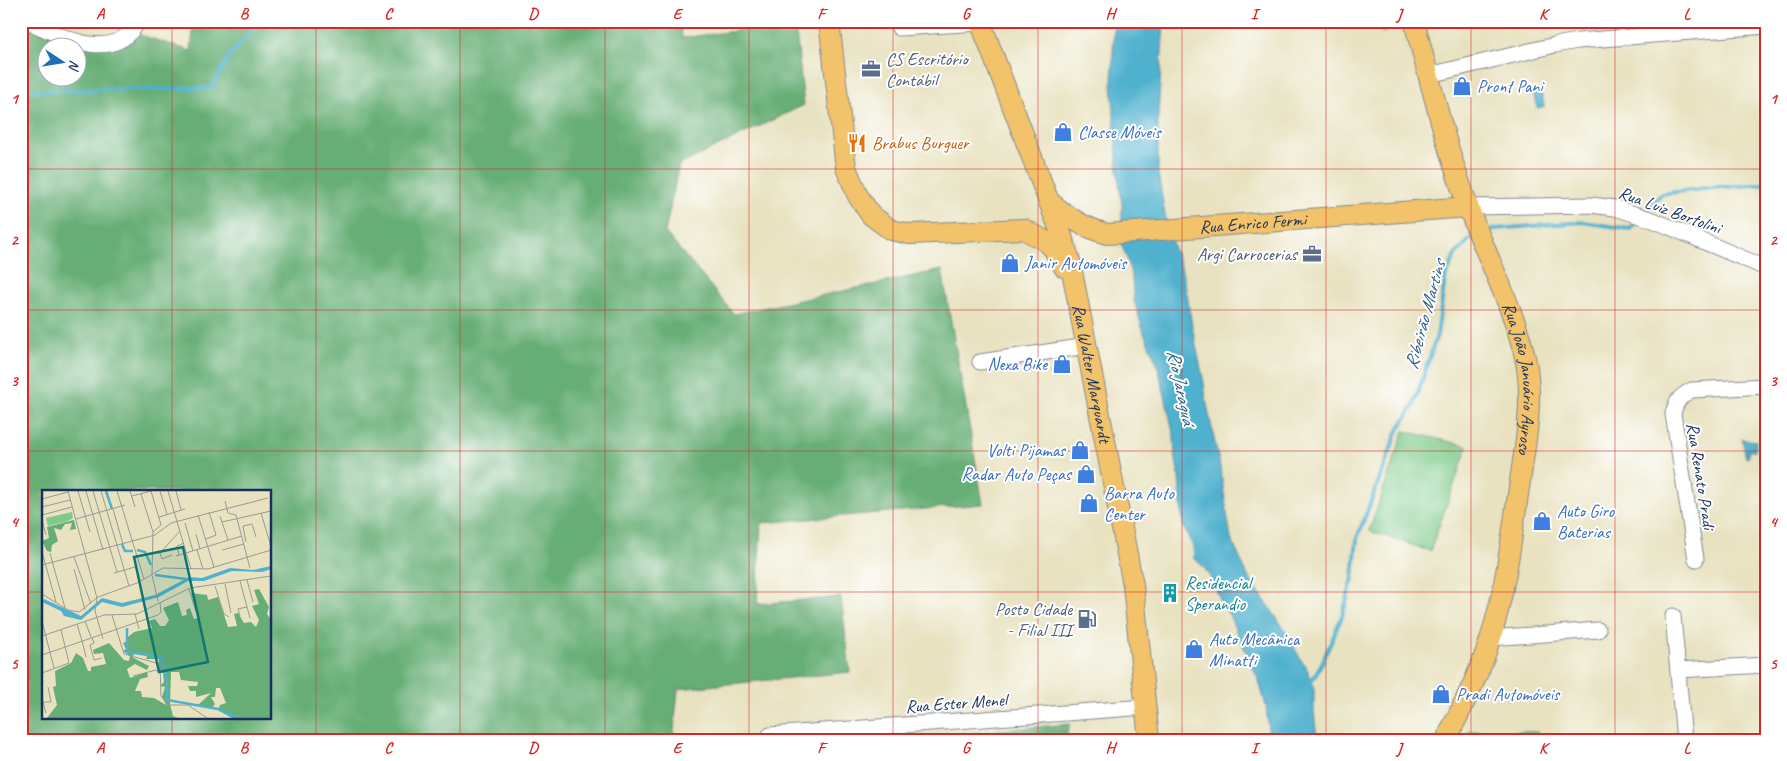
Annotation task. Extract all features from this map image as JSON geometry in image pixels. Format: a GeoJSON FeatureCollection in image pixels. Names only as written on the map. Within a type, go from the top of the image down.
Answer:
{"type":"FeatureCollection","features":[{"type":"Feature","properties":{"kind":"main road"},"geometry":{"type":"LineString","coordinates":[[829,21],[846,168],[858,196],[871,215],[891,230],[910,234],[1024,229],[1033,226],[1040,220],[1048,201]]}},
{"type":"Feature","properties":{"kind":"main road","name":"Rua João Januário Ayroso"},"geometry":{"type":"LineString","coordinates":[[1414,21],[1468,207],[1514,322],[1525,357],[1529,385],[1528,414],[1506,577],[1490,638],[1472,688],[1446,740]]}},
{"type":"Feature","properties":{"kind":"main road","name":"Rua Walter Marquardt"},"geometry":{"type":"LineString","coordinates":[[980,22],[1066,248],[1076,289],[1133,585],[1149,740]]}},
{"type":"Feature","properties":{"kind":"main road","name":"Rua Enrico Fermi"},"geometry":{"type":"LineString","coordinates":[[1048,201],[1061,212],[1084,226],[1110,233],[1468,207]]}},
{"type":"Feature","properties":{"kind":"main road"},"geometry":{"type":"LineString","coordinates":[[1024,229],[1039,236],[1053,248],[1076,289]]}},
{"type":"Feature","properties":{"kind":"street"},"geometry":{"type":"LineString","coordinates":[[27,21],[79,43],[92,44],[112,43],[126,37],[134,30],[138,21]]}},
{"type":"Feature","properties":{"kind":"street"},"geometry":{"type":"LineString","coordinates":[[899,28],[980,22]]}},
{"type":"Feature","properties":{"kind":"street"},"geometry":{"type":"LineString","coordinates":[[1429,75],[1562,43],[1766,26]]}},
{"type":"Feature","properties":{"kind":"street","name":"Rua Luiz Bortolini"},"geometry":{"type":"LineString","coordinates":[[1468,207],[1591,205],[1615,208],[1653,220],[1766,268]]}},
{"type":"Feature","properties":{"kind":"street"},"geometry":{"type":"LineString","coordinates":[[980,362],[1087,346]]}},
{"type":"Feature","properties":{"kind":"street","name":"Rua Renato Pradi"},"geometry":{"type":"LineString","coordinates":[[1696,559],[1673,414],[1676,402],[1692,390],[1766,386]]}},
{"type":"Feature","properties":{"kind":"street"},"geometry":{"type":"LineString","coordinates":[[1674,616],[1684,740]]}},
{"type":"Feature","properties":{"kind":"street"},"geometry":{"type":"LineString","coordinates":[[1490,638],[1598,630]]}},
{"type":"Feature","properties":{"kind":"street"},"geometry":{"type":"LineString","coordinates":[[1678,670],[1766,665]]}},
{"type":"Feature","properties":{"kind":"street","name":"Rua Ester Menel"},"geometry":{"type":"LineString","coordinates":[[770,735],[1146,707]]}},
{"type":"Feature","properties":{"kind":"green space"},"geometry":{"type":"Polygon","coordinates":[[[21,21],[81,38],[38,38],[38,88],[88,88],[88,40],[92,41],[131,32],[191,51],[194,21],[681,21],[682,38],[795,23],[804,105],[679,165],[665,232],[734,314],[942,270],[983,504],[761,523],[757,604],[841,597],[850,672],[678,689],[673,740],[21,740],[21,21]]]}},
{"type":"Feature","properties":{"kind":"green space"},"geometry":{"type":"Polygon","coordinates":[[[1404,431],[1468,446],[1430,551],[1369,531],[1404,431]]]}},
{"type":"Feature","properties":{"kind":"green space"},"geometry":{"type":"Polygon","coordinates":[[[1070,724],[1065,740],[880,740],[1070,724]]]}},
{"type":"Feature","properties":{"kind":"green space"},"geometry":{"type":"Polygon","coordinates":[[[1468,731],[1538,732],[1538,740],[1468,740],[1468,731]]]}},
{"type":"Feature","properties":{"kind":"water","name":"Rio Jaraguá"},"geometry":{"type":"Polygon","coordinates":[[[1114,21],[1164,21],[1158,114],[1158,173],[1168,233],[1181,267],[1187,294],[1220,467],[1231,539],[1248,576],[1283,627],[1305,664],[1314,686],[1317,740],[1269,740],[1266,706],[1259,681],[1211,578],[1201,564],[1194,559],[1193,547],[1183,525],[1174,437],[1166,400],[1157,363],[1144,333],[1134,301],[1132,279],[1127,258],[1121,244],[1122,205],[1112,84],[1114,21]]]}},
{"type":"Feature","properties":{"kind":"water"},"geometry":{"type":"Polygon","coordinates":[[[1386,21],[1395,21],[1395,24],[1383,33],[1381,29],[1386,21]]]}},
{"type":"Feature","properties":{"kind":"water"},"geometry":{"type":"Polygon","coordinates":[[[1540,90],[1545,106],[1537,108],[1533,92],[1540,90]]]}},
{"type":"Feature","properties":{"kind":"water"},"geometry":{"type":"Polygon","coordinates":[[[1742,439],[1756,441],[1755,450],[1748,451],[1749,457],[1746,458],[1742,439]]]}},
{"type":"Feature","properties":{"kind":"waterway"},"geometry":{"type":"LineString","coordinates":[[21,91],[211,88],[231,54],[251,32],[256,21]]}},
{"type":"Feature","properties":{"kind":"waterway","name":"Ribeirão Martins"},"geometry":{"type":"LineString","coordinates":[[1645,213],[1661,194],[1708,188],[1766,184]]}},
{"type":"Feature","properties":{"kind":"waterway","name":"Ribeirão Martins"},"geometry":{"type":"LineString","coordinates":[[1484,233],[1495,229],[1583,222],[1630,229],[1639,220]]}},
{"type":"Feature","properties":{"kind":"waterway","name":"Ribeirão Martins"},"geometry":{"type":"LineString","coordinates":[[1309,685],[1322,663],[1342,616],[1353,578],[1357,538],[1398,430],[1413,407],[1437,335],[1445,279],[1455,255],[1469,240],[1474,238]]}},
{"type":"Feature","properties":{"kind":"place","name":"CS Escritório Contábil"},"geometry":{"type":"Point","coordinates":[871,69]}},
{"type":"Feature","properties":{"kind":"place","name":"Pront Pani"},"geometry":{"type":"Point","coordinates":[1462,86]}},
{"type":"Feature","properties":{"kind":"place","name":"Classe Móveis"},"geometry":{"type":"Point","coordinates":[1063,132]}},
{"type":"Feature","properties":{"kind":"place","name":"Brabus Burguer"},"geometry":{"type":"Point","coordinates":[857,143]}},
{"type":"Feature","properties":{"kind":"place","name":"Argi Carrocerias"},"geometry":{"type":"Point","coordinates":[1312,254]}},
{"type":"Feature","properties":{"kind":"place","name":"Janir Automóveis"},"geometry":{"type":"Point","coordinates":[1010,263]}},
{"type":"Feature","properties":{"kind":"place","name":"Nexa Bike"},"geometry":{"type":"Point","coordinates":[1062,364]}},
{"type":"Feature","properties":{"kind":"place","name":"Volti Pijamas"},"geometry":{"type":"Point","coordinates":[1080,450]}},
{"type":"Feature","properties":{"kind":"place","name":"Radar Auto Peças"},"geometry":{"type":"Point","coordinates":[1086,474]}},
{"type":"Feature","properties":{"kind":"place","name":"Barra Auto Center"},"geometry":{"type":"Point","coordinates":[1089,503]}},
{"type":"Feature","properties":{"kind":"place","name":"Auto Giro Baterias"},"geometry":{"type":"Point","coordinates":[1542,521]}},
{"type":"Feature","properties":{"kind":"place","name":"Residencial Sperandio"},"geometry":{"type":"Point","coordinates":[1170,593]}},
{"type":"Feature","properties":{"kind":"place","name":"Posto Cidade - Filial III"},"geometry":{"type":"Point","coordinates":[1087,619]}},
{"type":"Feature","properties":{"kind":"place","name":"Auto Mecânica Minatti"},"geometry":{"type":"Point","coordinates":[1194,649]}},
{"type":"Feature","properties":{"kind":"place","name":"Pradi Automóveis"},"geometry":{"type":"Point","coordinates":[1441,694]}}]}
